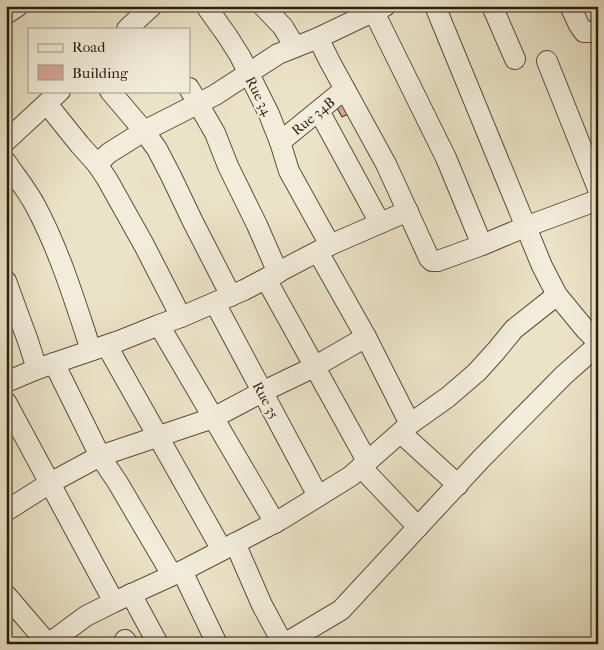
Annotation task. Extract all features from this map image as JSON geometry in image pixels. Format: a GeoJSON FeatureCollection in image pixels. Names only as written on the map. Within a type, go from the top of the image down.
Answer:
{"type":"FeatureCollection","features":[{"type":"Feature","properties":{"kind":"street"},"geometry":{"type":"LineString","coordinates":[[6,14],[18,6]]}},
{"type":"Feature","properties":{"kind":"street","name":"Rue 34"},"geometry":{"type":"LineString","coordinates":[[206,6],[228,37],[268,114],[289,170],[366,337],[405,429]]}},
{"type":"Feature","properties":{"kind":"street"},"geometry":{"type":"LineString","coordinates":[[263,6],[283,26],[295,47]]}},
{"type":"Feature","properties":{"kind":"street"},"geometry":{"type":"LineString","coordinates":[[6,162],[35,205],[46,226],[64,272],[99,348],[229,546],[284,644],[341,610],[552,387],[598,343],[557,295],[542,266],[435,6]]}},
{"type":"Feature","properties":{"kind":"street"},"geometry":{"type":"LineString","coordinates":[[492,6],[515,59]]}},
{"type":"Feature","properties":{"kind":"street"},"geometry":{"type":"LineString","coordinates":[[570,6],[584,32],[598,30]]}},
{"type":"Feature","properties":{"kind":"street"},"geometry":{"type":"LineString","coordinates":[[97,164],[194,95],[231,85],[278,54],[318,38],[380,9],[482,245]]}},
{"type":"Feature","properties":{"kind":"street"},"geometry":{"type":"LineString","coordinates":[[318,38],[386,164],[432,261],[438,261],[482,245],[598,200]]}},
{"type":"Feature","properties":{"kind":"street"},"geometry":{"type":"LineString","coordinates":[[547,61],[598,189]]}},
{"type":"Feature","properties":{"kind":"street","name":"Rue 34B"},"geometry":{"type":"LineString","coordinates":[[280,142],[345,89]]}},
{"type":"Feature","properties":{"kind":"street","name":"Rue 35"},"geometry":{"type":"LineString","coordinates":[[111,92],[157,149],[193,222],[262,392],[318,496]]}},
{"type":"Feature","properties":{"kind":"street"},"geometry":{"type":"LineString","coordinates":[[194,95],[215,133],[236,186],[257,225],[272,276],[314,367],[364,464],[418,527]]}},
{"type":"Feature","properties":{"kind":"street"},"geometry":{"type":"LineString","coordinates":[[6,141],[53,97],[80,145],[107,179],[181,317]]}},
{"type":"Feature","properties":{"kind":"street"},"geometry":{"type":"LineString","coordinates":[[319,110],[380,223]]}},
{"type":"Feature","properties":{"kind":"street"},"geometry":{"type":"LineString","coordinates":[[6,382],[181,317],[244,290],[324,248],[408,211]]}},
{"type":"Feature","properties":{"kind":"street"},"geometry":{"type":"LineString","coordinates":[[6,281],[28,341],[46,366],[100,456],[177,573],[217,644]]}},
{"type":"Feature","properties":{"kind":"street"},"geometry":{"type":"LineString","coordinates":[[6,595],[48,644],[86,616],[177,573],[275,523],[351,476],[405,429],[448,397],[477,372],[514,329],[557,295]]}},
{"type":"Feature","properties":{"kind":"street"},"geometry":{"type":"LineString","coordinates":[[159,325],[275,523]]}},
{"type":"Feature","properties":{"kind":"street"},"geometry":{"type":"LineString","coordinates":[[6,511],[50,483],[100,456],[213,418],[314,367],[366,337]]}},
{"type":"Feature","properties":{"kind":"street"},"geometry":{"type":"LineString","coordinates":[[6,402],[50,483],[122,598],[158,644]]}},
{"type":"Feature","properties":{"kind":"street"},"geometry":{"type":"LineString","coordinates":[[405,429],[458,485]]}},
{"type":"Feature","properties":{"kind":"building"},"geometry":{"type":"Polygon","coordinates":[[[348,100],[354,111],[342,117],[336,106],[348,100]]]}}]}
